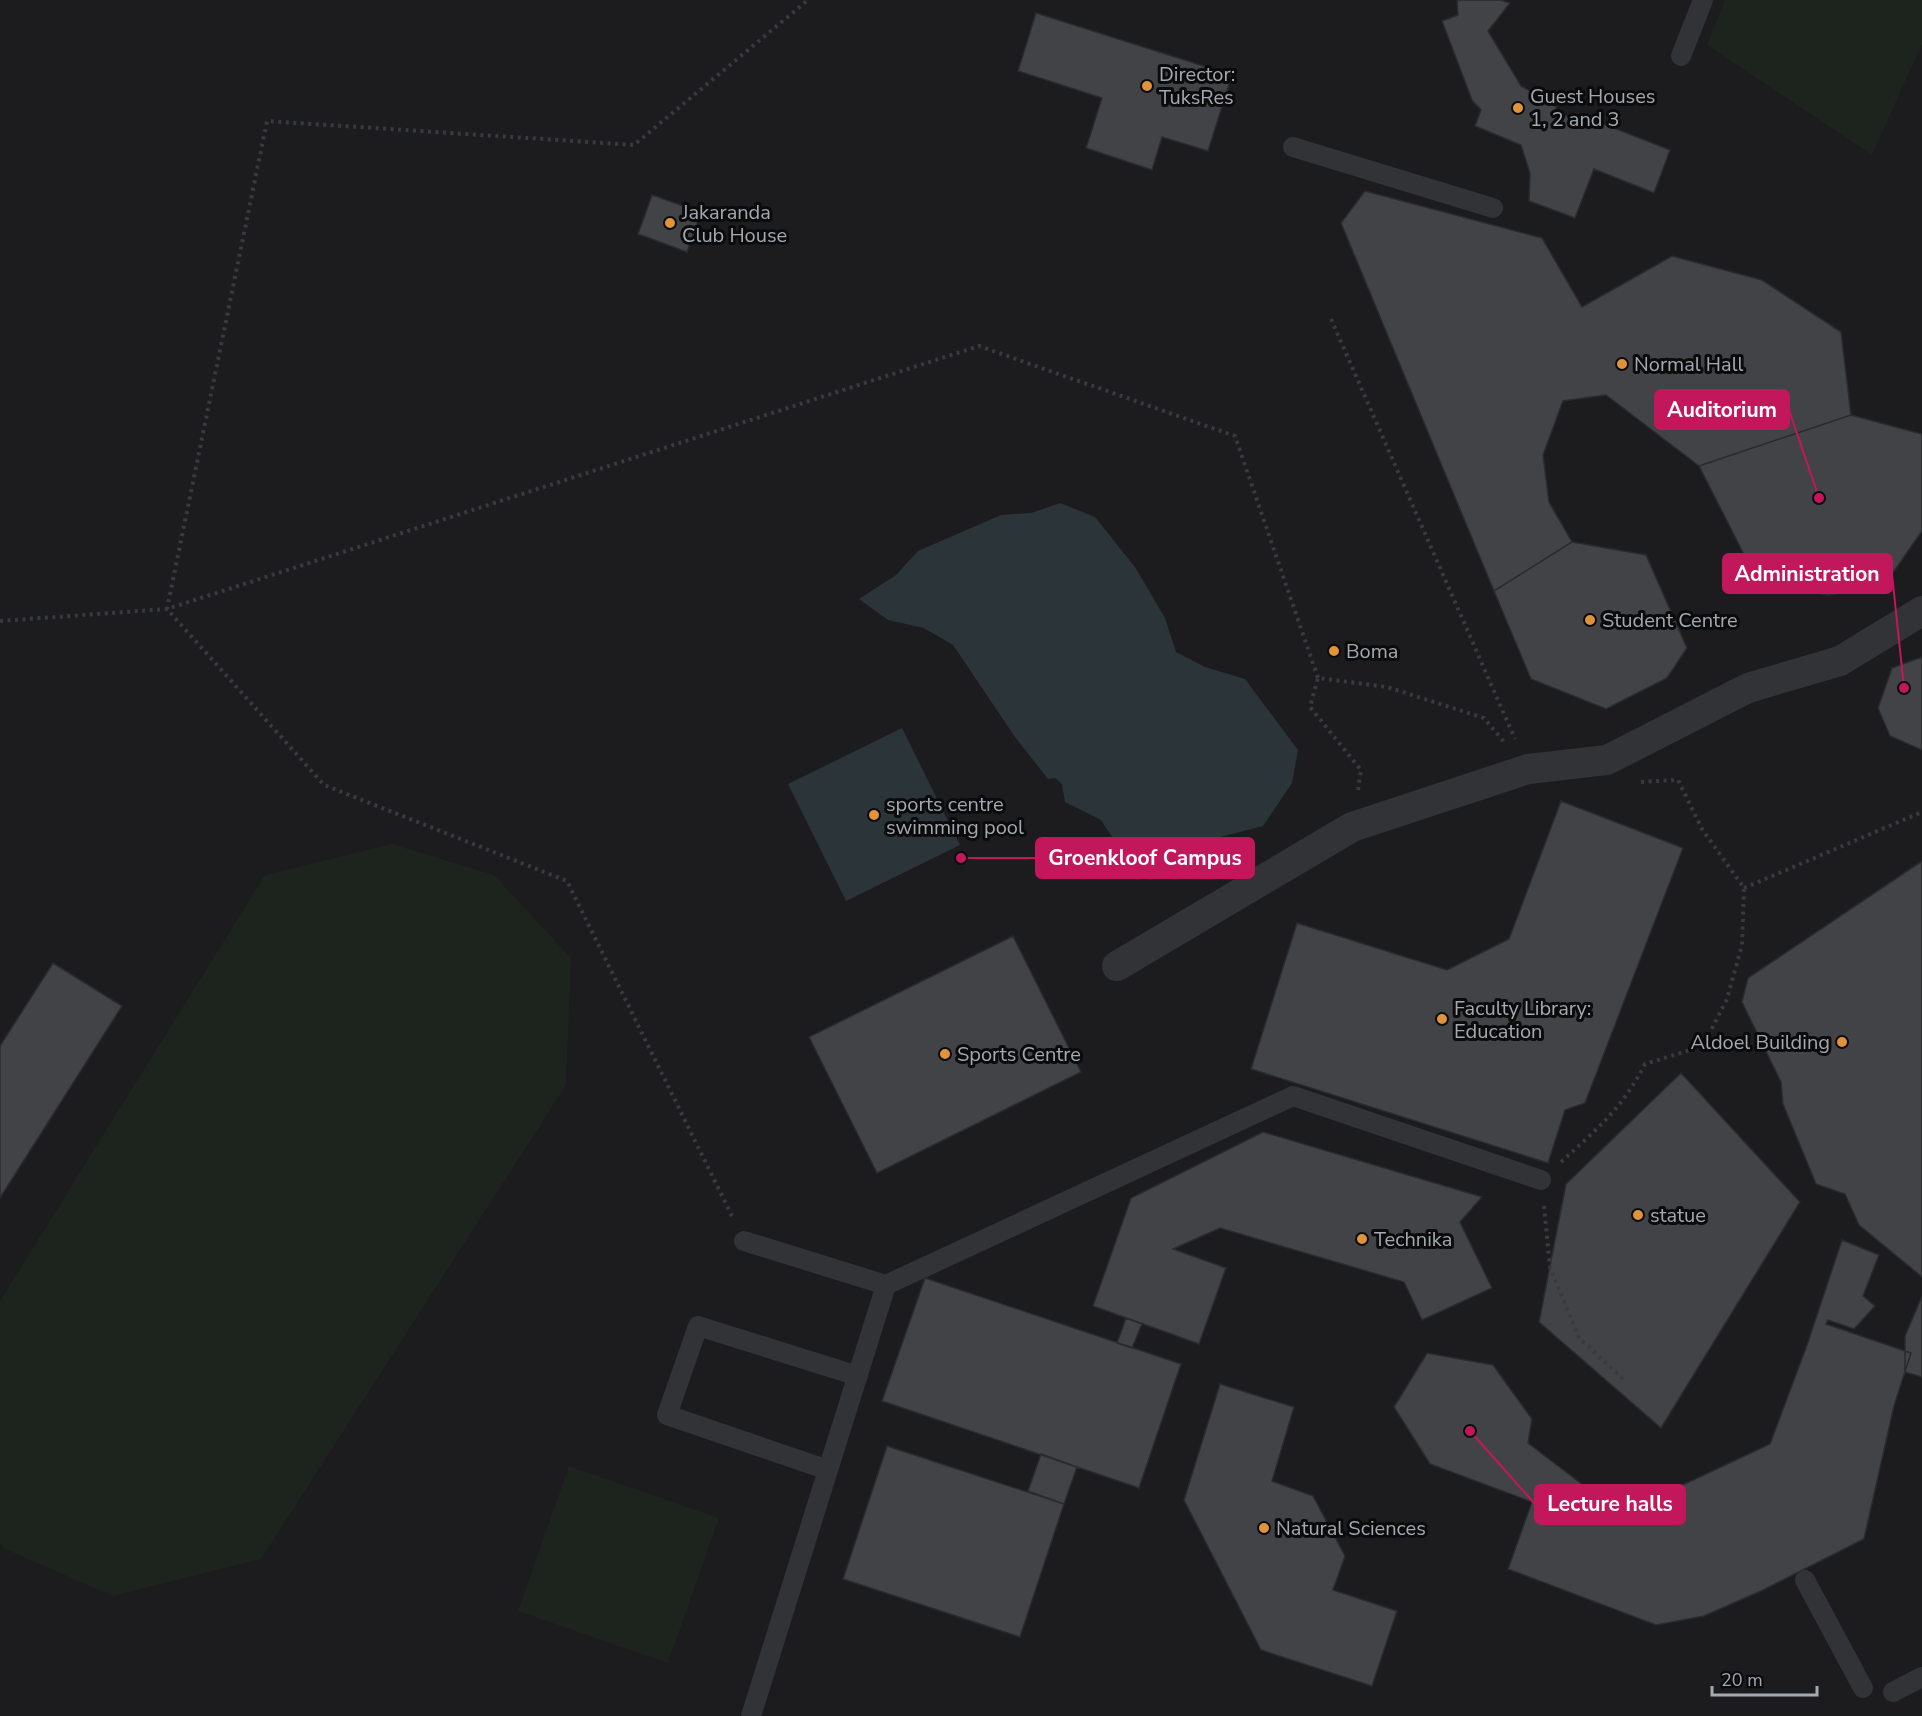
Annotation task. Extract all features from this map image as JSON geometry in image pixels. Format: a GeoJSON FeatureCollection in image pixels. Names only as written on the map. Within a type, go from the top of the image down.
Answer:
{"type":"FeatureCollection","features":[{"type":"Feature","properties":{"kind":"street"},"geometry":{"type":"LineString","coordinates":[[1117,966],[1352,827],[1528,769],[1606,760],[1748,688],[1840,661],[1922,611]]}},
{"type":"Feature","properties":{"kind":"lane"},"geometry":{"type":"LineString","coordinates":[[1682,56],[1703,0]]}},
{"type":"Feature","properties":{"kind":"lane"},"geometry":{"type":"LineString","coordinates":[[1293,147],[1492,208]]}},
{"type":"Feature","properties":{"kind":"lane"},"geometry":{"type":"LineString","coordinates":[[744,1241],[886,1285],[1293,1096],[1541,1180]]}},
{"type":"Feature","properties":{"kind":"lane"},"geometry":{"type":"LineString","coordinates":[[751,1716],[886,1285]]}},
{"type":"Feature","properties":{"kind":"lane"},"geometry":{"type":"LineString","coordinates":[[828,1470],[667,1415],[698,1326],[858,1376]]}},
{"type":"Feature","properties":{"kind":"lane"},"geometry":{"type":"LineString","coordinates":[[1806,1580],[1863,1688]]}},
{"type":"Feature","properties":{"kind":"lane"},"geometry":{"type":"LineString","coordinates":[[1922,1677],[1893,1692],[1922,1696]]}},
{"type":"Feature","properties":{"kind":"path"},"geometry":{"type":"LineString","coordinates":[[167,609],[267,121],[634,145],[808,0]]}},
{"type":"Feature","properties":{"kind":"path"},"geometry":{"type":"LineString","coordinates":[[1331,319],[1528,769]]}},
{"type":"Feature","properties":{"kind":"path"},"geometry":{"type":"LineString","coordinates":[[0,621],[167,609],[979,346],[1235,436],[1318,678],[1310,707],[1361,770],[1352,827]]}},
{"type":"Feature","properties":{"kind":"path"},"geometry":{"type":"LineString","coordinates":[[167,609],[324,785],[567,881],[744,1241]]}},
{"type":"Feature","properties":{"kind":"path"},"geometry":{"type":"LineString","coordinates":[[1318,678],[1387,687],[1484,718],[1528,769]]}},
{"type":"Feature","properties":{"kind":"path"},"geometry":{"type":"LineString","coordinates":[[1623,1379],[1579,1338],[1550,1268],[1541,1180],[1614,1114],[1633,1088],[1645,1064],[1702,1046],[1727,999],[1742,945],[1744,888],[1702,829],[1678,780],[1630,783]]}},
{"type":"Feature","properties":{"kind":"path"},"geometry":{"type":"LineString","coordinates":[[1744,888],[1922,812]]}},
{"type":"Feature","properties":{"kind":"shaded area"},"geometry":{"type":"Polygon","coordinates":[[[0,0],[1922,0],[1922,1716],[0,1716],[0,0]]]}},
{"type":"Feature","properties":{"kind":"shaded area"},"geometry":{"type":"Polygon","coordinates":[[[1725,0],[1922,0],[1922,44],[1872,155],[1707,45],[1725,0]]]}},
{"type":"Feature","properties":{"kind":"shaded area"},"geometry":{"type":"Polygon","coordinates":[[[1060,503],[1095,517],[1135,567],[1165,618],[1176,652],[1205,667],[1245,679],[1298,750],[1292,783],[1263,826],[1193,844],[1151,840],[1117,844],[1101,820],[1065,802],[1062,784],[1055,778],[1048,779],[1015,737],[953,645],[924,628],[888,620],[859,599],[896,575],[918,551],[1001,515],[1031,513],[1060,503]]]}},
{"type":"Feature","properties":{"kind":"shaded area","name":"sports centre swimming pool"},"geometry":{"type":"Polygon","coordinates":[[[902,728],[960,845],[846,901],[788,784],[902,728]]]}},
{"type":"Feature","properties":{"kind":"shaded area"},"geometry":{"type":"Polygon","coordinates":[[[392,844],[494,875],[571,958],[566,1085],[261,1559],[113,1596],[3,1548],[0,1542],[0,1301],[265,875],[392,844]]]}},
{"type":"Feature","properties":{"kind":"shaded area"},"geometry":{"type":"Polygon","coordinates":[[[569,1466],[719,1518],[668,1663],[518,1611],[569,1466]]]}},
{"type":"Feature","properties":{"kind":"building","name":"Guest Houses 1, 2 and 3"},"geometry":{"type":"Polygon","coordinates":[[[1457,0],[1500,0],[1510,3],[1488,31],[1521,86],[1556,106],[1556,116],[1570,116],[1576,113],[1670,150],[1654,193],[1594,169],[1575,218],[1529,201],[1530,173],[1521,145],[1475,126],[1481,110],[1472,100],[1442,21],[1458,15],[1457,0]]]}},
{"type":"Feature","properties":{"kind":"building","name":"Director: TuksRes"},"geometry":{"type":"Polygon","coordinates":[[[1036,13],[1232,75],[1208,151],[1162,137],[1152,170],[1086,148],[1102,98],[1018,71],[1036,13]]]}},
{"type":"Feature","properties":{"kind":"building","name":"Normal Hall"},"geometry":{"type":"Polygon","coordinates":[[[1365,191],[1542,238],[1582,307],[1672,256],[1762,280],[1841,332],[1851,415],[1699,466],[1606,395],[1563,401],[1543,455],[1549,502],[1572,542],[1494,591],[1341,223],[1365,191]]]}},
{"type":"Feature","properties":{"kind":"building","name":"Jakaranda Club House"},"geometry":{"type":"Polygon","coordinates":[[[652,195],[701,212],[687,252],[638,234],[652,195]]]}},
{"type":"Feature","properties":{"kind":"building"},"geometry":{"type":"Polygon","coordinates":[[[1851,415],[1922,434],[1922,531],[1883,587],[1828,595],[1757,580],[1699,466],[1851,415]]]}},
{"type":"Feature","properties":{"kind":"building","name":"Student Centre"},"geometry":{"type":"Polygon","coordinates":[[[1572,542],[1646,555],[1687,648],[1667,678],[1606,709],[1531,679],[1494,591],[1572,542]]]}},
{"type":"Feature","properties":{"kind":"building"},"geometry":{"type":"Polygon","coordinates":[[[1922,657],[1922,750],[1890,736],[1878,708],[1892,668],[1922,657]]]}},
{"type":"Feature","properties":{"kind":"building","name":"Faculty Library: Education"},"geometry":{"type":"Polygon","coordinates":[[[1561,801],[1683,848],[1585,1103],[1565,1110],[1548,1163],[1251,1069],[1297,923],[1447,970],[1509,939],[1561,801]]]}},
{"type":"Feature","properties":{"kind":"building","name":"Aldoel Building"},"geometry":{"type":"Polygon","coordinates":[[[1922,861],[1922,1277],[1859,1225],[1845,1194],[1816,1184],[1783,1104],[1781,1082],[1742,1002],[1748,978],[1922,861]]]}},
{"type":"Feature","properties":{"kind":"building","name":"Sports Centre"},"geometry":{"type":"Polygon","coordinates":[[[1013,936],[1081,1072],[877,1173],[809,1037],[1013,936]]]}},
{"type":"Feature","properties":{"kind":"building"},"geometry":{"type":"Polygon","coordinates":[[[53,963],[122,1006],[0,1198],[0,1046],[53,963]]]}},
{"type":"Feature","properties":{"kind":"building"},"geometry":{"type":"Polygon","coordinates":[[[1681,1073],[1800,1202],[1661,1428],[1539,1322],[1566,1184],[1681,1073]]]}},
{"type":"Feature","properties":{"kind":"building","name":"Technika"},"geometry":{"type":"Polygon","coordinates":[[[1263,1132],[1482,1197],[1460,1222],[1492,1288],[1422,1320],[1404,1282],[1220,1228],[1173,1249],[1226,1268],[1199,1344],[1093,1306],[1131,1198],[1263,1132]]]}},
{"type":"Feature","properties":{"kind":"building"},"geometry":{"type":"Polygon","coordinates":[[[1842,1240],[1879,1255],[1863,1296],[1875,1306],[1854,1329],[1828,1320],[1826,1324],[1911,1353],[1894,1406],[1864,1539],[1761,1591],[1704,1616],[1656,1625],[1508,1569],[1532,1502],[1430,1464],[1394,1407],[1427,1353],[1493,1365],[1532,1419],[1528,1443],[1621,1514],[1770,1444],[1807,1345],[1842,1240]]]}},
{"type":"Feature","properties":{"kind":"building"},"geometry":{"type":"Polygon","coordinates":[[[925,1278],[1181,1364],[1139,1488],[882,1401],[925,1278]]]}},
{"type":"Feature","properties":{"kind":"building"},"geometry":{"type":"Polygon","coordinates":[[[1922,1296],[1922,1377],[1905,1372],[1905,1336],[1922,1296]]]}},
{"type":"Feature","properties":{"kind":"building"},"geometry":{"type":"Polygon","coordinates":[[[1126,1318],[1142,1324],[1132,1348],[1117,1343],[1126,1318]]]}},
{"type":"Feature","properties":{"kind":"building","name":"Natural Sciences"},"geometry":{"type":"Polygon","coordinates":[[[1220,1384],[1294,1407],[1272,1481],[1313,1496],[1345,1556],[1333,1590],[1397,1611],[1372,1686],[1261,1650],[1184,1500],[1220,1384]]]}},
{"type":"Feature","properties":{"kind":"building"},"geometry":{"type":"Polygon","coordinates":[[[887,1446],[1064,1504],[1020,1637],[843,1579],[887,1446]]]}},
{"type":"Feature","properties":{"kind":"building"},"geometry":{"type":"Polygon","coordinates":[[[1041,1454],[1077,1467],[1064,1504],[1028,1491],[1041,1454]]]}},
{"type":"Feature","properties":{"kind":"place","name":"Director: TuksRes"},"geometry":{"type":"Point","coordinates":[1147,86]}},
{"type":"Feature","properties":{"kind":"place","name":"Guest Houses 1, 2 and 3"},"geometry":{"type":"Point","coordinates":[1518,108]}},
{"type":"Feature","properties":{"kind":"place","name":"Jakaranda Club House"},"geometry":{"type":"Point","coordinates":[670,223]}},
{"type":"Feature","properties":{"kind":"place","name":"Normal Hall"},"geometry":{"type":"Point","coordinates":[1622,364]}},
{"type":"Feature","properties":{"kind":"place","name":"Auditorium"},"geometry":{"type":"Point","coordinates":[1819,498]}},
{"type":"Feature","properties":{"kind":"place","name":"Student Centre"},"geometry":{"type":"Point","coordinates":[1590,620]}},
{"type":"Feature","properties":{"kind":"place","name":"Boma"},"geometry":{"type":"Point","coordinates":[1334,651]}},
{"type":"Feature","properties":{"kind":"place","name":"Administration"},"geometry":{"type":"Point","coordinates":[1904,688]}},
{"type":"Feature","properties":{"kind":"place","name":"sports centre swimming pool"},"geometry":{"type":"Point","coordinates":[874,815]}},
{"type":"Feature","properties":{"kind":"place","name":"Groenkloof Campus"},"geometry":{"type":"Point","coordinates":[961,858]}},
{"type":"Feature","properties":{"kind":"place","name":"Faculty Library: Education"},"geometry":{"type":"Point","coordinates":[1442,1019]}},
{"type":"Feature","properties":{"kind":"place","name":"Aldoel Building"},"geometry":{"type":"Point","coordinates":[1842,1042]}},
{"type":"Feature","properties":{"kind":"place","name":"Sports Centre"},"geometry":{"type":"Point","coordinates":[945,1054]}},
{"type":"Feature","properties":{"kind":"place","name":"statue"},"geometry":{"type":"Point","coordinates":[1638,1215]}},
{"type":"Feature","properties":{"kind":"place","name":"Technika"},"geometry":{"type":"Point","coordinates":[1362,1239]}},
{"type":"Feature","properties":{"kind":"place","name":"Lecture halls"},"geometry":{"type":"Point","coordinates":[1470,1431]}},
{"type":"Feature","properties":{"kind":"place","name":"Natural Sciences"},"geometry":{"type":"Point","coordinates":[1264,1528]}}]}
